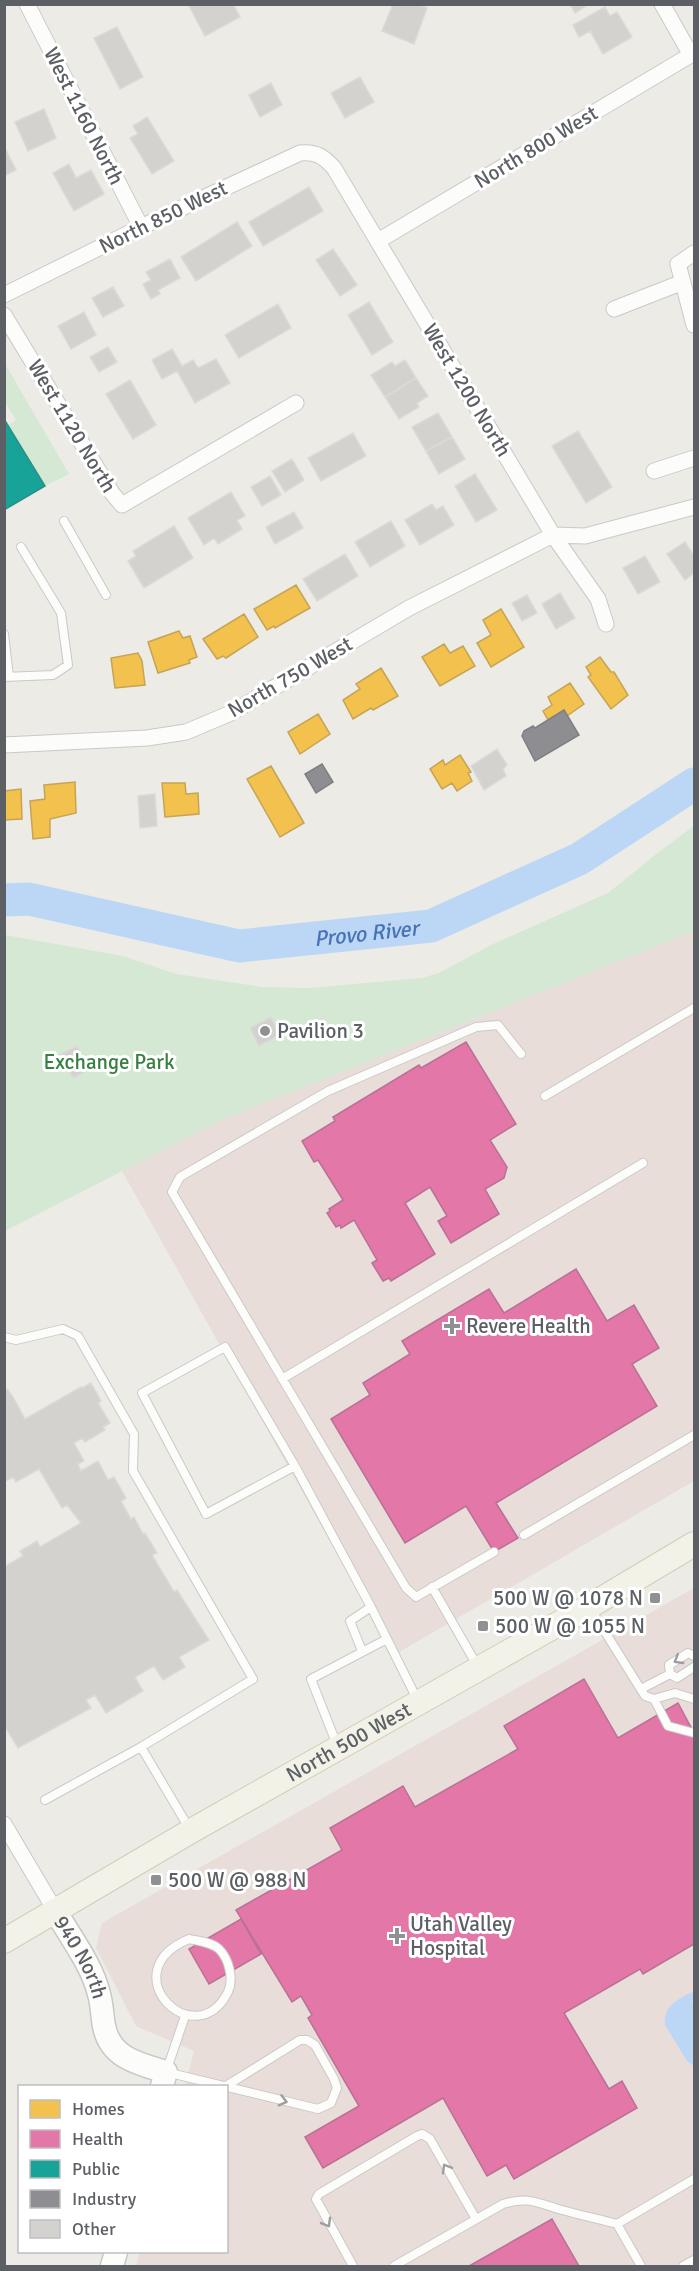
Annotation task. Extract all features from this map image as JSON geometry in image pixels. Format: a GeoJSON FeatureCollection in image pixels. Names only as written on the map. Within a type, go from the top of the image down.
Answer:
{"type":"FeatureCollection","features":[{"type":"Feature","properties":{"kind":"main road","name":"North 500 West"},"geometry":{"type":"LineString","coordinates":[[4,1941],[190,1831],[590,1606],[694,1544]]}},
{"type":"Feature","properties":{"kind":"street","name":"West 1160 North"},"geometry":{"type":"LineString","coordinates":[[27,4],[141,227]]}},
{"type":"Feature","properties":{"kind":"street"},"geometry":{"type":"LineString","coordinates":[[662,4],[693,53]]}},
{"type":"Feature","properties":{"kind":"street","name":"North 800 West"},"geometry":{"type":"LineString","coordinates":[[378,241],[693,53]]}},
{"type":"Feature","properties":{"kind":"street","name":"North 850 West"},"geometry":{"type":"LineString","coordinates":[[4,296],[141,227],[300,153],[308,152],[324,157]]}},
{"type":"Feature","properties":{"kind":"street","name":"West 1200 North"},"geometry":{"type":"LineString","coordinates":[[324,157],[334,168],[553,535],[598,599],[606,624]]}},
{"type":"Feature","properties":{"kind":"street"},"geometry":{"type":"LineString","coordinates":[[694,253],[678,264],[694,325]]}},
{"type":"Feature","properties":{"kind":"street"},"geometry":{"type":"LineString","coordinates":[[614,309],[683,282]]}},
{"type":"Feature","properties":{"kind":"street","name":"West 1120 North"},"geometry":{"type":"LineString","coordinates":[[4,315],[111,494],[122,505],[296,403]]}},
{"type":"Feature","properties":{"kind":"street"},"geometry":{"type":"LineString","coordinates":[[654,471],[694,458]]}},
{"type":"Feature","properties":{"kind":"street"},"geometry":{"type":"LineString","coordinates":[[553,535],[585,536],[694,507]]}},
{"type":"Feature","properties":{"kind":"street","name":"North 750 West"},"geometry":{"type":"LineString","coordinates":[[4,745],[147,738],[186,732],[231,712],[409,608],[553,535]]}},
{"type":"Feature","properties":{"kind":"street","name":"940 North"},"geometry":{"type":"LineString","coordinates":[[4,1824],[83,1959],[99,1994],[104,2028],[110,2044],[117,2053],[164,2079]]}},
{"type":"Feature","properties":{"kind":"lane"},"geometry":{"type":"LineString","coordinates":[[64,522],[106,595]]}},
{"type":"Feature","properties":{"kind":"lane"},"geometry":{"type":"LineString","coordinates":[[4,634],[7,677],[53,675],[68,665],[61,613],[21,547]]}},
{"type":"Feature","properties":{"kind":"lane"},"geometry":{"type":"LineString","coordinates":[[545,1096],[694,1008]]}},
{"type":"Feature","properties":{"kind":"lane"},"geometry":{"type":"LineString","coordinates":[[494,1552],[416,1597],[406,1588],[172,1192],[180,1177],[328,1091],[477,1027],[498,1025],[520,1054]]}},
{"type":"Feature","properties":{"kind":"lane"},"geometry":{"type":"LineString","coordinates":[[282,1379],[643,1163]]}},
{"type":"Feature","properties":{"kind":"lane"},"geometry":{"type":"LineString","coordinates":[[4,1337],[16,1340],[63,1329],[78,1336],[134,1434],[133,1471],[253,1679],[141,1747],[45,1800]]}},
{"type":"Feature","properties":{"kind":"lane"},"geometry":{"type":"LineString","coordinates":[[295,1466],[206,1514],[142,1393],[225,1347],[295,1466],[419,1702]]}},
{"type":"Feature","properties":{"kind":"lane"},"geometry":{"type":"LineString","coordinates":[[524,1535],[694,1435]]}},
{"type":"Feature","properties":{"kind":"lane"},"geometry":{"type":"LineString","coordinates":[[432,1587],[479,1669]]}},
{"type":"Feature","properties":{"kind":"lane"},"geometry":{"type":"LineString","coordinates":[[590,1606],[645,1696],[654,1699],[675,1693],[694,1699]]}},
{"type":"Feature","properties":{"kind":"lane"},"geometry":{"type":"LineString","coordinates":[[362,1651],[350,1621],[371,1607]]}},
{"type":"Feature","properties":{"kind":"lane"},"geometry":{"type":"LineString","coordinates":[[338,1748],[310,1678],[387,1639]]}},
{"type":"Feature","properties":{"kind":"lane"},"geometry":{"type":"LineString","coordinates":[[670,1674],[669,1665],[688,1653],[694,1656]]}},
{"type":"Feature","properties":{"kind":"lane"},"geometry":{"type":"LineString","coordinates":[[670,1674],[677,1678],[694,1667]]}},
{"type":"Feature","properties":{"kind":"lane"},"geometry":{"type":"LineString","coordinates":[[641,1689],[670,1674]]}},
{"type":"Feature","properties":{"kind":"lane"},"geometry":{"type":"LineString","coordinates":[[654,1699],[668,1726],[694,1733]]}},
{"type":"Feature","properties":{"kind":"lane"},"geometry":{"type":"LineString","coordinates":[[141,1747],[190,1831]]}},
{"type":"Feature","properties":{"kind":"lane"},"geometry":{"type":"LineString","coordinates":[[189,1939],[205,1941],[219,1949],[228,1962],[229,1990],[219,2005],[208,2013],[195,2017],[185,2016],[173,2010],[158,1988],[156,1975],[158,1964],[167,1951],[177,1944],[189,1939]]}},
{"type":"Feature","properties":{"kind":"lane"},"geometry":{"type":"LineString","coordinates":[[185,2016],[164,2079],[217,2085]]}},
{"type":"Feature","properties":{"kind":"lane"},"geometry":{"type":"LineString","coordinates":[[228,2085],[300,2040],[307,2040],[315,2045],[337,2088],[331,2103],[318,2109],[228,2086]]}},
{"type":"Feature","properties":{"kind":"lane"},"geometry":{"type":"LineString","coordinates":[[353,2266],[316,2199],[318,2194],[422,2134],[430,2139],[476,2219]]}},
{"type":"Feature","properties":{"kind":"lane"},"geometry":{"type":"LineString","coordinates":[[394,2266],[503,2204],[528,2199],[560,2210],[617,2224],[694,2179]]}},
{"type":"Feature","properties":{"kind":"lane"},"geometry":{"type":"LineString","coordinates":[[617,2224],[641,2266]]}},
{"type":"Feature","properties":{"kind":"lane"},"geometry":{"type":"LineString","coordinates":[[683,2266],[694,2260]]}},
{"type":"Feature","properties":{"kind":"shaded area","name":"Revere Health"},"geometry":{"type":"Polygon","coordinates":[[[694,931],[694,1481],[394,1655],[122,1171],[226,1118],[694,931]]]}},
{"type":"Feature","properties":{"kind":"shaded area","name":"Utah Valley Hospital"},"geometry":{"type":"Polygon","coordinates":[[[694,1588],[694,2266],[136,2266],[140,2253],[228,2253],[228,2085],[185,2085],[194,2051],[136,2026],[96,1948],[102,1923],[694,1588]]]}},
{"type":"Feature","properties":{"kind":"green space"},"geometry":{"type":"Polygon","coordinates":[[[4,362],[69,474],[45,486],[8,425],[16,420],[5,402],[4,362]]]}},
{"type":"Feature","properties":{"kind":"green space","name":"Exchange Park"},"geometry":{"type":"Polygon","coordinates":[[[694,826],[694,931],[226,1118],[5,1231],[5,935],[123,956],[176,974],[263,987],[309,988],[422,978],[439,973],[491,945],[608,893],[694,826]]]}},
{"type":"Feature","properties":{"kind":"water"},"geometry":{"type":"Polygon","coordinates":[[[692,1992],[694,1996],[692,2002],[694,2006],[694,2066],[687,2061],[665,2025],[666,2013],[672,2004],[692,1992]]]}},
{"type":"Feature","properties":{"kind":"building: Homes"},"geometry":{"type":"Polygon","coordinates":[[[296,585],[310,608],[275,628],[274,626],[267,630],[254,609],[296,585]]]}},
{"type":"Feature","properties":{"kind":"building: Homes"},"geometry":{"type":"Polygon","coordinates":[[[501,609],[524,647],[491,667],[477,643],[491,635],[483,620],[501,609]]]}},
{"type":"Feature","properties":{"kind":"building: Homes"},"geometry":{"type":"Polygon","coordinates":[[[244,614],[258,637],[226,658],[223,656],[217,659],[203,639],[244,614]]]}},
{"type":"Feature","properties":{"kind":"building: Homes"},"geometry":{"type":"Polygon","coordinates":[[[179,631],[183,638],[190,636],[197,657],[189,660],[190,663],[158,673],[148,642],[179,631]]]}},
{"type":"Feature","properties":{"kind":"building: Homes"},"geometry":{"type":"Polygon","coordinates":[[[444,644],[450,653],[463,646],[475,666],[440,686],[422,657],[444,644]]]}},
{"type":"Feature","properties":{"kind":"building: Homes"},"geometry":{"type":"Polygon","coordinates":[[[138,653],[142,661],[145,685],[115,688],[111,658],[138,653]]]}},
{"type":"Feature","properties":{"kind":"building: Homes"},"geometry":{"type":"Polygon","coordinates":[[[600,657],[611,672],[614,672],[628,695],[611,709],[588,677],[591,675],[586,667],[600,657]]]}},
{"type":"Feature","properties":{"kind":"building: Homes"},"geometry":{"type":"Polygon","coordinates":[[[381,668],[398,696],[353,719],[343,700],[360,689],[356,684],[381,668]]]}},
{"type":"Feature","properties":{"kind":"building: Homes"},"geometry":{"type":"Polygon","coordinates":[[[570,683],[584,704],[567,716],[564,710],[548,720],[543,711],[552,705],[548,697],[570,683]]]}},
{"type":"Feature","properties":{"kind":"building: Homes"},"geometry":{"type":"Polygon","coordinates":[[[318,714],[330,734],[300,754],[288,732],[318,714]]]}},
{"type":"Feature","properties":{"kind":"building: Homes"},"geometry":{"type":"Polygon","coordinates":[[[460,755],[471,772],[468,773],[472,781],[457,791],[452,783],[442,789],[430,769],[443,760],[445,765],[460,755]]]}},
{"type":"Feature","properties":{"kind":"building: Homes"},"geometry":{"type":"Polygon","coordinates":[[[271,766],[304,823],[280,837],[247,779],[271,766]]]}},
{"type":"Feature","properties":{"kind":"building: Homes"},"geometry":{"type":"Polygon","coordinates":[[[75,782],[76,813],[50,819],[50,837],[33,839],[30,801],[45,799],[44,785],[75,782]]]}},
{"type":"Feature","properties":{"kind":"building: Homes"},"geometry":{"type":"Polygon","coordinates":[[[162,783],[185,783],[186,794],[198,793],[199,814],[165,817],[162,783]]]}},
{"type":"Feature","properties":{"kind":"building: Homes"},"geometry":{"type":"Polygon","coordinates":[[[21,789],[22,819],[4,820],[4,791],[21,789]]]}},
{"type":"Feature","properties":{"kind":"building: Health"},"geometry":{"type":"Polygon","coordinates":[[[466,1042],[516,1124],[490,1140],[507,1167],[504,1178],[485,1189],[499,1214],[451,1243],[438,1221],[447,1216],[430,1187],[405,1203],[435,1254],[391,1281],[389,1278],[383,1281],[372,1263],[377,1260],[354,1220],[341,1228],[340,1225],[336,1227],[327,1213],[329,1209],[343,1200],[318,1160],[314,1162],[302,1141],[335,1121],[333,1117],[419,1065],[421,1068],[466,1042]]]}},
{"type":"Feature","properties":{"kind":"building: Health"},"geometry":{"type":"Polygon","coordinates":[[[576,1269],[607,1321],[634,1305],[659,1348],[632,1364],[657,1406],[496,1503],[518,1538],[494,1552],[466,1506],[405,1543],[331,1419],[370,1395],[363,1383],[410,1354],[402,1341],[489,1289],[504,1313],[576,1269]]]}},
{"type":"Feature","properties":{"kind":"building: Health"},"geometry":{"type":"Polygon","coordinates":[[[584,1679],[618,1738],[678,1703],[694,1733],[694,1944],[643,1974],[640,1969],[564,2013],[609,2089],[622,2081],[637,2108],[514,2179],[506,2165],[487,2176],[443,2098],[323,2168],[305,2137],[359,2106],[308,2018],[312,2015],[301,1996],[292,2002],[236,1910],[342,1850],[330,1828],[403,1786],[415,1807],[518,1749],[504,1726],[584,1679]]]}},
{"type":"Feature","properties":{"kind":"building: Health"},"geometry":{"type":"Polygon","coordinates":[[[241,1919],[261,1954],[209,1984],[189,1949],[241,1919]]]}},
{"type":"Feature","properties":{"kind":"building: Health"},"geometry":{"type":"Polygon","coordinates":[[[552,2219],[579,2266],[469,2266],[552,2219]]]}},
{"type":"Feature","properties":{"kind":"building: Public"},"geometry":{"type":"Polygon","coordinates":[[[4,419],[45,486],[4,510],[4,419]]]}},
{"type":"Feature","properties":{"kind":"building: Industry"},"geometry":{"type":"Polygon","coordinates":[[[564,710],[579,735],[535,761],[522,736],[524,731],[533,726],[535,728],[564,710]]]}},
{"type":"Feature","properties":{"kind":"building: Industry"},"geometry":{"type":"Polygon","coordinates":[[[322,764],[333,782],[316,793],[305,774],[322,764]]]}},
{"type":"Feature","properties":{"kind":"building: Other"},"geometry":{"type":"Polygon","coordinates":[[[188,4],[233,4],[240,17],[205,36],[188,4]]]}},
{"type":"Feature","properties":{"kind":"building: Other"},"geometry":{"type":"Polygon","coordinates":[[[393,4],[417,4],[427,8],[414,44],[382,31],[393,4]]]}},
{"type":"Feature","properties":{"kind":"building: Other"},"geometry":{"type":"Polygon","coordinates":[[[570,4],[589,4],[575,13],[570,4]]]}},
{"type":"Feature","properties":{"kind":"building: Other"},"geometry":{"type":"Polygon","coordinates":[[[605,7],[610,16],[617,12],[632,37],[603,54],[590,31],[579,37],[573,25],[605,7]]]}},
{"type":"Feature","properties":{"kind":"building: Other"},"geometry":{"type":"Polygon","coordinates":[[[117,27],[143,77],[120,89],[94,38],[117,27]]]}},
{"type":"Feature","properties":{"kind":"building: Other"},"geometry":{"type":"Polygon","coordinates":[[[360,77],[374,102],[345,118],[331,93],[360,77]]]}},
{"type":"Feature","properties":{"kind":"building: Other"},"geometry":{"type":"Polygon","coordinates":[[[271,83],[282,105],[260,117],[249,95],[271,83]]]}},
{"type":"Feature","properties":{"kind":"building: Other"},"geometry":{"type":"Polygon","coordinates":[[[44,109],[56,138],[28,151],[15,122],[44,109]]]}},
{"type":"Feature","properties":{"kind":"building: Other"},"geometry":{"type":"Polygon","coordinates":[[[147,117],[174,161],[152,174],[130,138],[138,134],[133,126],[147,117]]]}},
{"type":"Feature","properties":{"kind":"building: Other"},"geometry":{"type":"Polygon","coordinates":[[[4,146],[16,170],[4,176],[4,146]]]}},
{"type":"Feature","properties":{"kind":"building: Other"},"geometry":{"type":"Polygon","coordinates":[[[69,164],[76,178],[91,170],[104,194],[74,211],[53,173],[69,164]]]}},
{"type":"Feature","properties":{"kind":"building: Other"},"geometry":{"type":"Polygon","coordinates":[[[309,187],[323,211],[263,246],[249,222],[309,187]]]}},
{"type":"Feature","properties":{"kind":"building: Other"},"geometry":{"type":"Polygon","coordinates":[[[237,222],[252,246],[196,281],[181,257],[237,222]]]}},
{"type":"Feature","properties":{"kind":"building: Other"},"geometry":{"type":"Polygon","coordinates":[[[333,249],[357,285],[340,296],[316,260],[333,249]]]}},
{"type":"Feature","properties":{"kind":"building: Other"},"geometry":{"type":"Polygon","coordinates":[[[170,259],[180,278],[158,290],[160,294],[151,299],[143,284],[151,280],[146,272],[170,259]]]}},
{"type":"Feature","properties":{"kind":"building: Other"},"geometry":{"type":"Polygon","coordinates":[[[113,287],[124,306],[103,317],[92,298],[113,287]]]}},
{"type":"Feature","properties":{"kind":"building: Other"},"geometry":{"type":"Polygon","coordinates":[[[369,302],[393,342],[372,355],[348,315],[369,302]]]}},
{"type":"Feature","properties":{"kind":"building: Other"},"geometry":{"type":"Polygon","coordinates":[[[278,304],[291,328],[239,358],[225,335],[278,304]]]}},
{"type":"Feature","properties":{"kind":"building: Other"},"geometry":{"type":"Polygon","coordinates":[[[84,312],[96,335],[71,349],[58,326],[84,312]]]}},
{"type":"Feature","properties":{"kind":"building: Other"},"geometry":{"type":"Polygon","coordinates":[[[108,347],[117,362],[99,372],[90,357],[108,347]]]}},
{"type":"Feature","properties":{"kind":"building: Other"},"geometry":{"type":"Polygon","coordinates":[[[172,349],[182,366],[193,360],[198,368],[216,359],[230,383],[195,403],[177,371],[162,379],[152,360],[172,349]]]}},
{"type":"Feature","properties":{"kind":"building: Other"},"geometry":{"type":"Polygon","coordinates":[[[405,360],[416,378],[385,397],[371,375],[392,362],[395,366],[405,360]]]}},
{"type":"Feature","properties":{"kind":"building: Other"},"geometry":{"type":"Polygon","coordinates":[[[416,378],[428,396],[417,403],[419,407],[399,419],[385,397],[416,378]]]}},
{"type":"Feature","properties":{"kind":"building: Other"},"geometry":{"type":"Polygon","coordinates":[[[130,380],[156,425],[133,439],[106,394],[130,380]]]}},
{"type":"Feature","properties":{"kind":"building: Other"},"geometry":{"type":"Polygon","coordinates":[[[438,413],[452,437],[426,451],[412,427],[438,413]]]}},
{"type":"Feature","properties":{"kind":"building: Other"},"geometry":{"type":"Polygon","coordinates":[[[578,431],[612,487],[586,503],[552,446],[578,431]]]}},
{"type":"Feature","properties":{"kind":"building: Other"},"geometry":{"type":"Polygon","coordinates":[[[353,433],[366,456],[321,481],[308,458],[353,433]]]}},
{"type":"Feature","properties":{"kind":"building: Other"},"geometry":{"type":"Polygon","coordinates":[[[452,437],[465,459],[439,474],[426,451],[452,437]]]}},
{"type":"Feature","properties":{"kind":"building: Other"},"geometry":{"type":"Polygon","coordinates":[[[292,459],[304,480],[285,492],[272,471],[292,459]]]}},
{"type":"Feature","properties":{"kind":"building: Other"},"geometry":{"type":"Polygon","coordinates":[[[475,474],[497,510],[476,522],[455,486],[475,474]]]}},
{"type":"Feature","properties":{"kind":"building: Other"},"geometry":{"type":"Polygon","coordinates":[[[270,476],[281,495],[262,506],[251,487],[270,476]]]}},
{"type":"Feature","properties":{"kind":"building: Other"},"geometry":{"type":"Polygon","coordinates":[[[231,492],[245,516],[237,520],[242,529],[218,544],[214,538],[204,545],[188,518],[231,492]]]}},
{"type":"Feature","properties":{"kind":"building: Other"},"geometry":{"type":"Polygon","coordinates":[[[432,504],[436,510],[443,506],[454,525],[420,545],[405,520],[432,504]]]}},
{"type":"Feature","properties":{"kind":"building: Other"},"geometry":{"type":"Polygon","coordinates":[[[294,512],[303,528],[275,544],[266,527],[294,512]]]}},
{"type":"Feature","properties":{"kind":"building: Other"},"geometry":{"type":"Polygon","coordinates":[[[391,521],[405,546],[370,567],[355,542],[391,521]]]}},
{"type":"Feature","properties":{"kind":"building: Other"},"geometry":{"type":"Polygon","coordinates":[[[174,526],[193,558],[144,588],[128,561],[136,556],[133,551],[174,526]]]}},
{"type":"Feature","properties":{"kind":"building: Other"},"geometry":{"type":"Polygon","coordinates":[[[685,542],[694,556],[694,573],[685,580],[667,554],[685,542]]]}},
{"type":"Feature","properties":{"kind":"building: Other"},"geometry":{"type":"Polygon","coordinates":[[[345,554],[358,576],[317,601],[303,579],[345,554]]]}},
{"type":"Feature","properties":{"kind":"building: Other"},"geometry":{"type":"Polygon","coordinates":[[[645,556],[660,582],[638,594],[623,568],[645,556]]]}},
{"type":"Feature","properties":{"kind":"building: Other"},"geometry":{"type":"Polygon","coordinates":[[[560,593],[575,618],[556,629],[542,604],[560,593]]]}},
{"type":"Feature","properties":{"kind":"building: Other"},"geometry":{"type":"Polygon","coordinates":[[[527,595],[537,613],[522,621],[512,603],[527,595]]]}},
{"type":"Feature","properties":{"kind":"building: Other"},"geometry":{"type":"Polygon","coordinates":[[[497,749],[507,765],[503,769],[506,776],[484,790],[471,766],[497,749]]]}},
{"type":"Feature","properties":{"kind":"building: Other"},"geometry":{"type":"Polygon","coordinates":[[[155,794],[157,826],[140,828],[138,796],[155,794]]]}},
{"type":"Feature","properties":{"kind":"building: Other","name":"Pavilion 3"},"geometry":{"type":"Polygon","coordinates":[[[271,1017],[280,1035],[259,1046],[250,1028],[271,1017]]]}},
{"type":"Feature","properties":{"kind":"building: Other"},"geometry":{"type":"Polygon","coordinates":[[[77,1046],[89,1070],[73,1078],[61,1054],[77,1046]]]}},
{"type":"Feature","properties":{"kind":"building: Other"},"geometry":{"type":"Polygon","coordinates":[[[91,1383],[101,1401],[98,1403],[110,1423],[103,1427],[105,1430],[85,1442],[82,1438],[74,1443],[84,1461],[78,1464],[81,1471],[98,1461],[108,1480],[114,1477],[126,1498],[121,1501],[131,1519],[134,1517],[143,1534],[145,1533],[157,1553],[152,1555],[174,1592],[177,1590],[209,1640],[179,1657],[185,1667],[163,1680],[154,1666],[135,1677],[143,1691],[106,1713],[95,1695],[86,1700],[91,1708],[18,1748],[4,1725],[4,1567],[23,1556],[20,1551],[37,1541],[40,1547],[81,1523],[67,1505],[62,1508],[39,1469],[16,1482],[13,1477],[4,1482],[4,1390],[7,1389],[13,1397],[25,1419],[91,1383]]]}},
{"type":"Feature","properties":{"kind":"waterway","name":"Provo River"},"geometry":{"type":"LineString","coordinates":[[4,900],[29,899],[239,946],[431,926],[579,859],[694,784]]}},
{"type":"Feature","properties":{"kind":"place","name":"Pavilion 3"},"geometry":{"type":"Point","coordinates":[265,1031]}},
{"type":"Feature","properties":{"kind":"place","name":"Revere Health"},"geometry":{"type":"Point","coordinates":[452,1326]}},
{"type":"Feature","properties":{"kind":"place","name":"500 W @ 1078 N"},"geometry":{"type":"Point","coordinates":[655,1598]}},
{"type":"Feature","properties":{"kind":"place","name":"500 W @ 1055 N"},"geometry":{"type":"Point","coordinates":[483,1626]}},
{"type":"Feature","properties":{"kind":"place","name":"500 W @ 988 N"},"geometry":{"type":"Point","coordinates":[156,1880]}},
{"type":"Feature","properties":{"kind":"place","name":"Utah Valley Hospital"},"geometry":{"type":"Point","coordinates":[397,1936]}}]}
